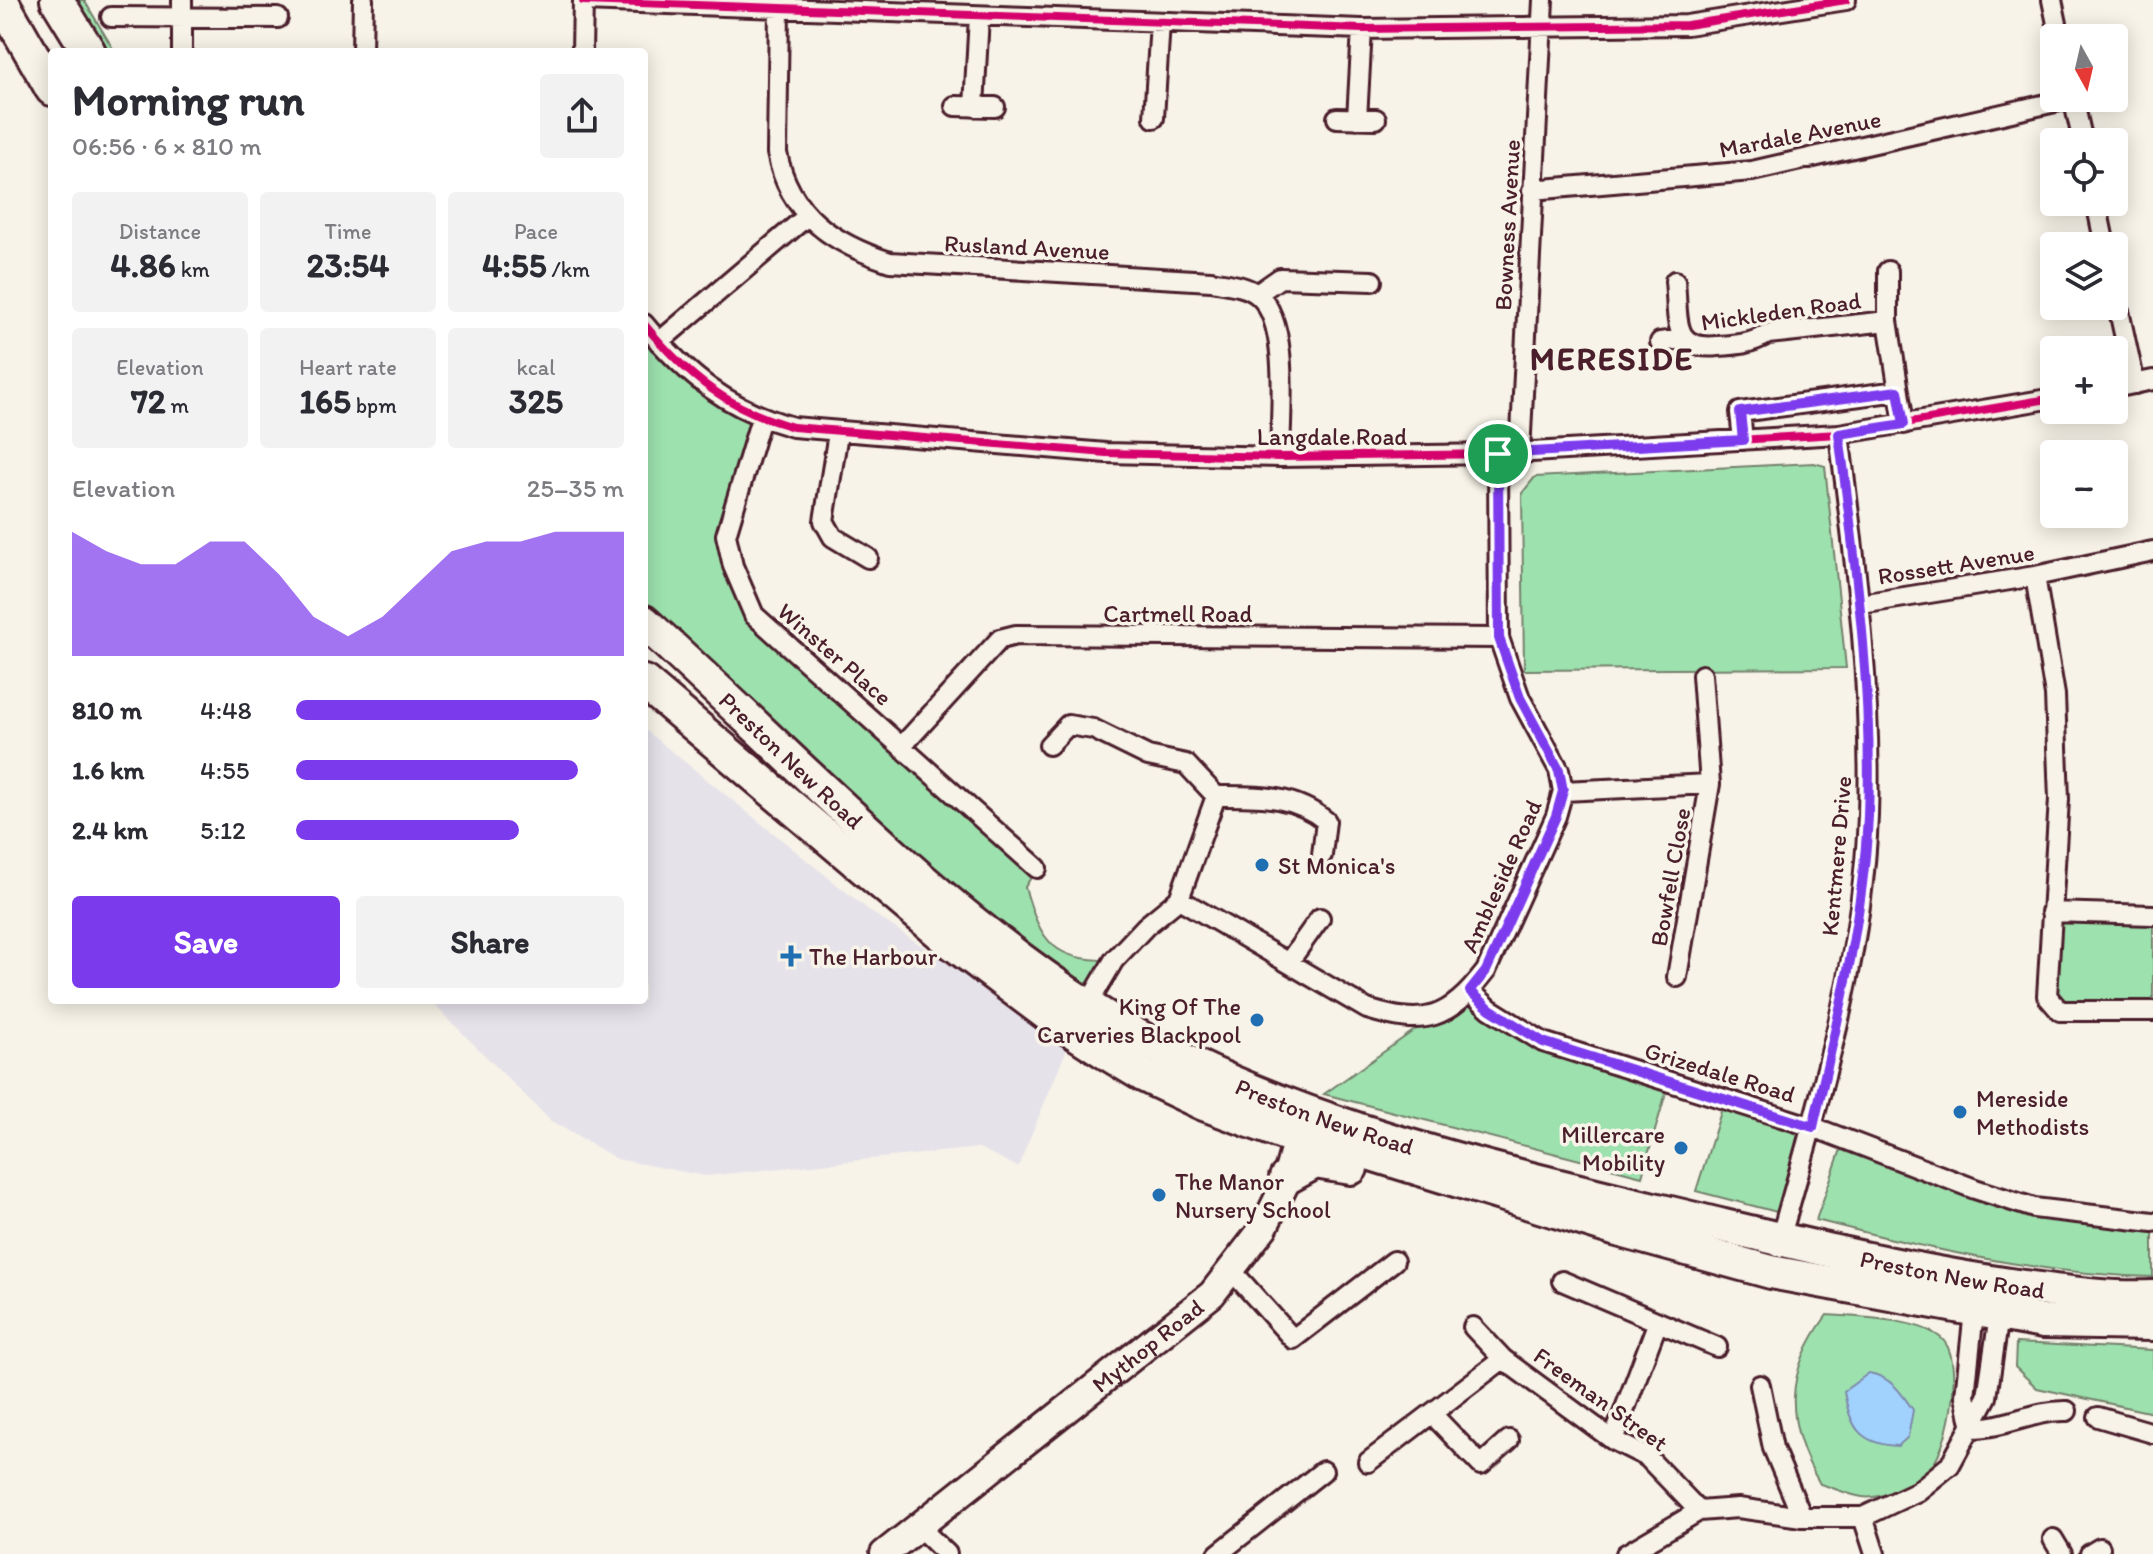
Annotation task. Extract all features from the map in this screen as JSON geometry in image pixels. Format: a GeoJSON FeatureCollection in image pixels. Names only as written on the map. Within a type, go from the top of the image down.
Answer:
{"type":"FeatureCollection","features":[{"type":"Feature","properties":{"kind":"highway"},"geometry":{"type":"LineString","coordinates":[[1,0],[48,82]]}},
{"type":"Feature","properties":{"kind":"highway"},"geometry":{"type":"LineString","coordinates":[[57,0],[87,48]]}},
{"type":"Feature","properties":{"kind":"highway","name":"Preston New Road"},"geometry":{"type":"LineString","coordinates":[[648,626],[956,906],[1087,1006],[1162,1052],[1301,1124],[1365,1152],[1771,1272],[2064,1323],[2153,1324]]}},
{"type":"Feature","properties":{"kind":"highway","name":"Preston New Road"},"geometry":{"type":"LineString","coordinates":[[648,685],[951,942],[1051,1017],[1143,1075],[1251,1123],[1301,1124],[1780,1239],[1962,1278],[2153,1297]]}},
{"type":"Feature","properties":{"kind":"highway"},"geometry":{"type":"LineString","coordinates":[[1286,1178],[1304,1165],[1327,1162],[1456,1196],[1486,1190]]}},
{"type":"Feature","properties":{"kind":"highway"},"geometry":{"type":"LineString","coordinates":[[1962,1278],[1987,1310],[2021,1286]]}},
{"type":"Feature","properties":{"kind":"street"},"geometry":{"type":"LineString","coordinates":[[362,48],[363,0]]}},
{"type":"Feature","properties":{"kind":"street"},"geometry":{"type":"LineString","coordinates":[[582,48],[583,0],[1362,29],[1687,25],[1846,0]]}},
{"type":"Feature","properties":{"kind":"street","name":"Bowness Avenue"},"geometry":{"type":"LineString","coordinates":[[1520,453],[1543,0]]}},
{"type":"Feature","properties":{"kind":"street"},"geometry":{"type":"LineString","coordinates":[[2052,0],[2057,24]]}},
{"type":"Feature","properties":{"kind":"street"},"geometry":{"type":"LineString","coordinates":[[182,8],[182,48]]}},
{"type":"Feature","properties":{"kind":"street"},"geometry":{"type":"LineString","coordinates":[[111,17],[182,8],[278,18]]}},
{"type":"Feature","properties":{"kind":"street","name":"Rusland Avenue"},"geometry":{"type":"LineString","coordinates":[[779,8],[777,153],[780,171],[806,217],[855,251],[890,262],[1211,281],[1257,294]]}},
{"type":"Feature","properties":{"kind":"street"},"geometry":{"type":"LineString","coordinates":[[974,107],[979,16]]}},
{"type":"Feature","properties":{"kind":"street"},"geometry":{"type":"LineString","coordinates":[[1154,118],[1160,22]]}},
{"type":"Feature","properties":{"kind":"street"},"geometry":{"type":"LineString","coordinates":[[1357,119],[1362,29]]}},
{"type":"Feature","properties":{"kind":"street"},"geometry":{"type":"LineString","coordinates":[[955,106],[995,107]]}},
{"type":"Feature","properties":{"kind":"street","name":"Mardale Avenue"},"geometry":{"type":"LineString","coordinates":[[1532,190],[1752,171],[2040,106]]}},
{"type":"Feature","properties":{"kind":"street"},"geometry":{"type":"LineString","coordinates":[[1337,118],[1376,119]]}},
{"type":"Feature","properties":{"kind":"street"},"geometry":{"type":"LineString","coordinates":[[659,342],[806,217]]}},
{"type":"Feature","properties":{"kind":"street"},"geometry":{"type":"LineString","coordinates":[[1888,271],[1888,321],[1904,424]]}},
{"type":"Feature","properties":{"kind":"street"},"geometry":{"type":"LineString","coordinates":[[1280,457],[1280,354],[1272,317],[1257,294],[1280,278],[1372,281]]}},
{"type":"Feature","properties":{"kind":"street","name":"Mickleden Road"},"geometry":{"type":"LineString","coordinates":[[1675,281],[1684,339],[1697,349],[1753,343],[1768,334],[1888,321]]}},
{"type":"Feature","properties":{"kind":"street"},"geometry":{"type":"LineString","coordinates":[[2124,320],[2144,382]]}},
{"type":"Feature","properties":{"kind":"street","name":"Langdale Road"},"geometry":{"type":"LineString","coordinates":[[648,329],[726,402],[761,418],[793,427],[1106,453],[1280,457],[1520,453],[1839,434],[2040,400]]}},
{"type":"Feature","properties":{"kind":"street","name":"Mickleden Road"},"geometry":{"type":"LineString","coordinates":[[1660,342],[1684,339]]}},
{"type":"Feature","properties":{"kind":"street"},"geometry":{"type":"LineString","coordinates":[[1743,440],[1740,412],[1898,391]]}},
{"type":"Feature","properties":{"kind":"street","name":"Winster Place"},"geometry":{"type":"LineString","coordinates":[[761,418],[726,535],[733,566],[754,615],[1037,868]]}},
{"type":"Feature","properties":{"kind":"street"},"geometry":{"type":"LineString","coordinates":[[838,433],[824,521],[833,537],[868,558]]}},
{"type":"Feature","properties":{"kind":"street","name":"Kentmere Drive"},"geometry":{"type":"LineString","coordinates":[[1771,1272],[1813,1127],[1849,973],[1868,817],[1867,676],[1839,434]]}},
{"type":"Feature","properties":{"kind":"street","name":"Ambleside Road"},"geometry":{"type":"LineString","coordinates":[[1470,991],[1486,971],[1556,816],[1563,791],[1559,770],[1520,698],[1499,638],[1498,454]]}},
{"type":"Feature","properties":{"kind":"street","name":"Rossett Avenue"},"geometry":{"type":"LineString","coordinates":[[1861,604],[2035,576],[2153,551]]}},
{"type":"Feature","properties":{"kind":"street"},"geometry":{"type":"LineString","coordinates":[[2035,576],[2055,695],[2059,799],[2047,996],[2060,1011],[2153,1011]]}},
{"type":"Feature","properties":{"kind":"street","name":"Cartmell Road"},"geometry":{"type":"LineString","coordinates":[[903,745],[1000,639],[1016,635],[1499,638]]}},
{"type":"Feature","properties":{"kind":"street","name":"Bowfell Close"},"geometry":{"type":"LineString","coordinates":[[1677,977],[1710,784],[1702,675]]}},
{"type":"Feature","properties":{"kind":"street"},"geometry":{"type":"LineString","coordinates":[[1049,745],[1068,725],[1093,729],[1148,756],[1186,764],[1216,796],[1272,796],[1308,807],[1326,821],[1322,855]]}},
{"type":"Feature","properties":{"kind":"street","name":"Bowfell Close"},"geometry":{"type":"LineString","coordinates":[[1563,791],[1710,784]]}},
{"type":"Feature","properties":{"kind":"street"},"geometry":{"type":"LineString","coordinates":[[1087,1006],[1114,960],[1146,926],[1179,899],[1216,796]]}},
{"type":"Feature","properties":{"kind":"street"},"geometry":{"type":"LineString","coordinates":[[1179,899],[1367,1009],[1413,1021],[1435,1016],[1470,991]]}},
{"type":"Feature","properties":{"kind":"street"},"geometry":{"type":"LineString","coordinates":[[2051,912],[2153,915]]}},
{"type":"Feature","properties":{"kind":"street"},"geometry":{"type":"LineString","coordinates":[[1288,963],[1320,918]]}},
{"type":"Feature","properties":{"kind":"street","name":"Grizedale Road"},"geometry":{"type":"LineString","coordinates":[[1470,991],[1490,1009],[1543,1042],[1813,1127],[2034,1208],[2153,1222]]}},
{"type":"Feature","properties":{"kind":"street","name":"Mythop Road"},"geometry":{"type":"LineString","coordinates":[[884,1554],[1190,1314],[1232,1271],[1264,1227],[1286,1178],[1301,1124]]}},
{"type":"Feature","properties":{"kind":"street"},"geometry":{"type":"LineString","coordinates":[[1232,1271],[1293,1339],[1394,1261]]}},
{"type":"Feature","properties":{"kind":"street"},"geometry":{"type":"LineString","coordinates":[[1562,1281],[1717,1347]]}},
{"type":"Feature","properties":{"kind":"street"},"geometry":{"type":"LineString","coordinates":[[1972,1428],[1965,1396],[1987,1310]]}},
{"type":"Feature","properties":{"kind":"street"},"geometry":{"type":"LineString","coordinates":[[1626,1554],[1699,1511],[1738,1508],[1802,1517],[1863,1517],[1891,1506],[1935,1478],[1950,1465],[1987,1397],[1987,1310]]}},
{"type":"Feature","properties":{"kind":"street"},"geometry":{"type":"LineString","coordinates":[[1613,1440],[1657,1324]]}},
{"type":"Feature","properties":{"kind":"street","name":"Freeman Street"},"geometry":{"type":"LineString","coordinates":[[1473,1327],[1503,1359],[1613,1440],[1647,1457],[1699,1511]]}},
{"type":"Feature","properties":{"kind":"street"},"geometry":{"type":"LineString","coordinates":[[1368,1462],[1503,1359]]}},
{"type":"Feature","properties":{"kind":"street"},"geometry":{"type":"LineString","coordinates":[[1760,1385],[1773,1448],[1802,1517]]}},
{"type":"Feature","properties":{"kind":"street"},"geometry":{"type":"LineString","coordinates":[[1972,1428],[1994,1428],[2047,1410],[2067,1411]]}},
{"type":"Feature","properties":{"kind":"street"},"geometry":{"type":"LineString","coordinates":[[1432,1414],[1481,1465],[1509,1440]]}},
{"type":"Feature","properties":{"kind":"street"},"geometry":{"type":"LineString","coordinates":[[2098,1417],[2153,1433]]}},
{"type":"Feature","properties":{"kind":"street"},"geometry":{"type":"LineString","coordinates":[[1221,1553],[1323,1471]]}},
{"type":"Feature","properties":{"kind":"street"},"geometry":{"type":"LineString","coordinates":[[1863,1517],[1875,1554]]}},
{"type":"Feature","properties":{"kind":"street"},"geometry":{"type":"LineString","coordinates":[[918,1526],[947,1554]]}},
{"type":"Feature","properties":{"kind":"shaded area","name":"The Harbour"},"geometry":{"type":"Polygon","coordinates":[[[648,732],[871,912],[1069,1044],[1018,1167],[979,1148],[705,1176],[617,1159],[551,1121],[434,1005],[648,1004],[648,732]]]}},
{"type":"Feature","properties":{"kind":"green space"},"geometry":{"type":"Polygon","coordinates":[[[57,0],[84,0],[113,48],[87,48],[57,0]]]}},
{"type":"Feature","properties":{"kind":"green space"},"geometry":{"type":"Polygon","coordinates":[[[648,327],[761,418],[726,535],[754,615],[1037,868],[1025,887],[1044,935],[1063,952],[1077,957],[1114,960],[1087,1006],[648,625],[648,327]]]}},
{"type":"Feature","properties":{"kind":"green space"},"geometry":{"type":"Polygon","coordinates":[[[1814,463],[1825,466],[1846,668],[1524,670],[1522,493],[1535,477],[1814,463]]]}},
{"type":"Feature","properties":{"kind":"green space"},"geometry":{"type":"Polygon","coordinates":[[[2051,912],[2153,915],[2153,1011],[2060,1011],[2046,977],[2051,912]]]}},
{"type":"Feature","properties":{"kind":"green space"},"geometry":{"type":"Polygon","coordinates":[[[1470,991],[1543,1042],[1669,1082],[1642,1176],[1324,1094],[1470,991]]]}},
{"type":"Feature","properties":{"kind":"green space"},"geometry":{"type":"Polygon","coordinates":[[[1725,1099],[1801,1123],[1777,1212],[1696,1191],[1725,1099]]]}},
{"type":"Feature","properties":{"kind":"green space"},"geometry":{"type":"Polygon","coordinates":[[[1845,1138],[1975,1189],[2153,1222],[2153,1277],[2067,1271],[1983,1258],[1816,1220],[1845,1138]]]}},
{"type":"Feature","properties":{"kind":"green space"},"geometry":{"type":"Polygon","coordinates":[[[1827,1315],[1917,1326],[1941,1338],[1948,1348],[1952,1363],[1952,1400],[1939,1455],[1920,1477],[1889,1493],[1861,1497],[1820,1484],[1800,1440],[1795,1419],[1796,1378],[1813,1336],[1827,1315]]]}},
{"type":"Feature","properties":{"kind":"green space"},"geometry":{"type":"Polygon","coordinates":[[[2016,1343],[2153,1350],[2153,1413],[2037,1388],[2015,1367],[2016,1343]]]}},
{"type":"Feature","properties":{"kind":"water"},"geometry":{"type":"Polygon","coordinates":[[[1869,1373],[1900,1391],[1913,1410],[1908,1437],[1898,1446],[1874,1442],[1866,1437],[1859,1432],[1850,1415],[1844,1391],[1869,1373]]]}},
{"type":"Feature","properties":{"kind":"cycle path"},"geometry":{"type":"LineString","coordinates":[[583,1],[1362,29],[1687,25],[1846,0]]}},
{"type":"Feature","properties":{"kind":"cycle path"},"geometry":{"type":"LineString","coordinates":[[648,329],[676,360],[710,388],[748,411],[793,427],[1106,453],[1280,457],[1498,454],[1839,434],[2040,400]]}},
{"type":"Feature","properties":{"kind":"place","name":"St Monica's"},"geometry":{"type":"Point","coordinates":[1262,865]}},
{"type":"Feature","properties":{"kind":"place","name":"The Harbour"},"geometry":{"type":"Point","coordinates":[791,956]}},
{"type":"Feature","properties":{"kind":"place","name":"King Of The Carveries Blackpool"},"geometry":{"type":"Point","coordinates":[1257,1020]}},
{"type":"Feature","properties":{"kind":"place","name":"Mereside Methodists"},"geometry":{"type":"Point","coordinates":[1960,1112]}},
{"type":"Feature","properties":{"kind":"place","name":"Millercare Mobility"},"geometry":{"type":"Point","coordinates":[1681,1148]}},
{"type":"Feature","properties":{"kind":"place","name":"The Manor Nursery School"},"geometry":{"type":"Point","coordinates":[1159,1195]}},
{"type":"Feature","properties":{"kind":"district","name":"MERESIDE"},"geometry":{"type":"Point","coordinates":[1612,359]}},
{"type":"Feature","properties":{"kind":"route"},"geometry":{"type":"LineString","coordinates":[[1898,391],[1904,424],[1839,434],[1867,676],[1868,817],[1849,973],[1813,1127],[1543,1042],[1490,1009],[1470,991],[1486,971],[1556,816],[1563,791],[1559,770],[1520,698],[1499,638],[1498,454],[1743,440],[1740,412],[1898,391]]}}]}
